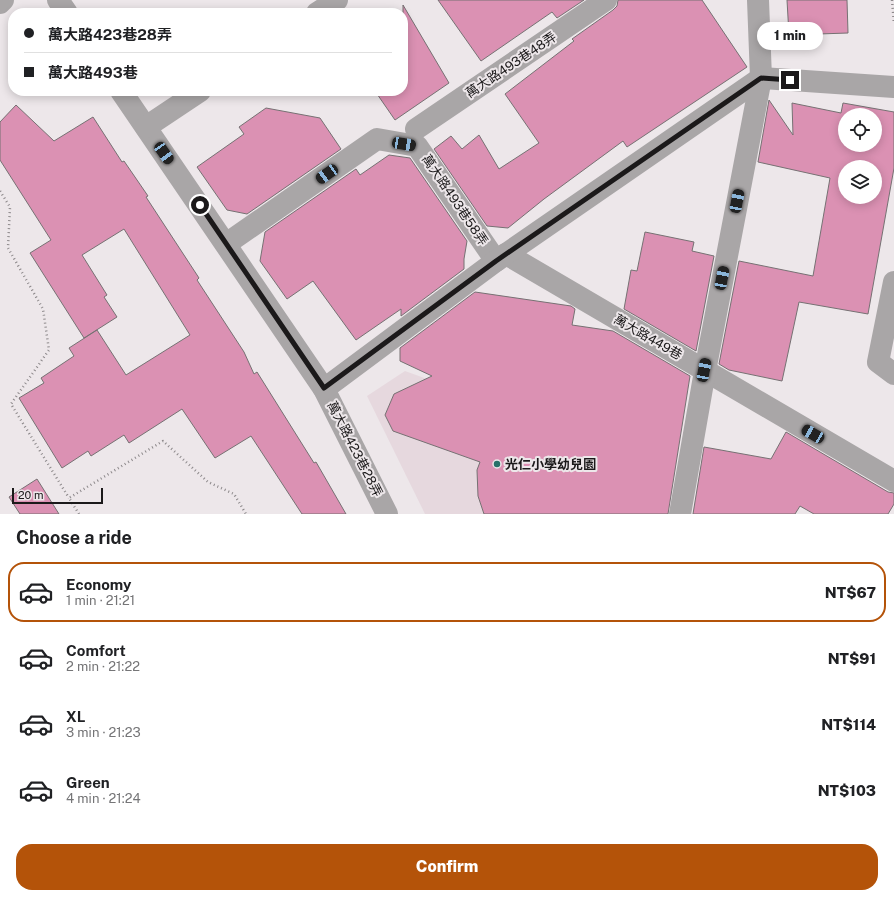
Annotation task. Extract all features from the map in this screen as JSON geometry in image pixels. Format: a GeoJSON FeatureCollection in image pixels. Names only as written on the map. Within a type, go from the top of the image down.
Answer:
{"type":"FeatureCollection","features":[{"type":"Feature","properties":{"kind":"street"},"geometry":{"type":"LineString","coordinates":[[0,3],[3,0]]}},
{"type":"Feature","properties":{"kind":"street"},"geometry":{"type":"LineString","coordinates":[[325,8],[337,0]]}},
{"type":"Feature","properties":{"kind":"street","name":"萬大路493巷48弄"},"geometry":{"type":"LineString","coordinates":[[416,129],[606,0]]}},
{"type":"Feature","properties":{"kind":"street"},"geometry":{"type":"LineString","coordinates":[[680,514],[704,370],[761,78],[758,0]]}},
{"type":"Feature","properties":{"kind":"street"},"geometry":{"type":"LineString","coordinates":[[324,388],[501,258],[761,78],[894,87]]}},
{"type":"Feature","properties":{"kind":"street","name":"萬大路423巷28弄"},"geometry":{"type":"LineString","coordinates":[[124,96],[324,388],[387,514]]}},
{"type":"Feature","properties":{"kind":"street"},"geometry":{"type":"LineString","coordinates":[[146,127],[192,96]]}},
{"type":"Feature","properties":{"kind":"street","name":"萬大路493巷58弄"},"geometry":{"type":"LineString","coordinates":[[226,244],[377,139],[417,146],[501,258]]}},
{"type":"Feature","properties":{"kind":"street","name":"萬大路449巷"},"geometry":{"type":"LineString","coordinates":[[501,258],[704,370],[894,481]]}},
{"type":"Feature","properties":{"kind":"street"},"geometry":{"type":"LineString","coordinates":[[894,282],[878,362],[894,374]]}},
{"type":"Feature","properties":{"kind":"path"},"geometry":{"type":"LineString","coordinates":[[892,0],[894,24]]}},
{"type":"Feature","properties":{"kind":"path"},"geometry":{"type":"LineString","coordinates":[[0,191],[10,207],[8,248],[42,309],[49,350],[11,404],[80,514]]}},
{"type":"Feature","properties":{"kind":"path"},"geometry":{"type":"LineString","coordinates":[[70,498],[163,441],[208,482],[234,494],[246,514]]}},
{"type":"Feature","properties":{"kind":"shaded area","name":"光仁小學幼兒園"},"geometry":{"type":"Polygon","coordinates":[[[405,371],[593,439],[594,514],[425,514],[367,396],[405,371]]]}},
{"type":"Feature","properties":{"kind":"building"},"geometry":{"type":"Polygon","coordinates":[[[438,0],[584,0],[557,18],[552,12],[481,61],[438,0]]]}},
{"type":"Feature","properties":{"kind":"building"},"geometry":{"type":"Polygon","coordinates":[[[618,0],[702,0],[747,67],[627,147],[623,141],[544,199],[508,228],[487,226],[434,149],[451,136],[462,149],[479,135],[499,169],[539,143],[505,94],[574,41],[572,39],[613,10],[617,6],[618,0]]]}},
{"type":"Feature","properties":{"kind":"building"},"geometry":{"type":"Polygon","coordinates":[[[787,0],[847,0],[848,33],[789,35],[787,0]]]}},
{"type":"Feature","properties":{"kind":"building"},"geometry":{"type":"Polygon","coordinates":[[[408,13],[449,83],[395,120],[378,96],[408,96],[408,13]]]}},
{"type":"Feature","properties":{"kind":"building"},"geometry":{"type":"Polygon","coordinates":[[[769,100],[793,135],[792,103],[838,112],[838,152],[882,152],[882,110],[894,112],[894,168],[868,314],[799,302],[782,381],[729,370],[719,364],[739,261],[813,276],[830,178],[758,162],[769,100]]]}},
{"type":"Feature","properties":{"kind":"building"},"geometry":{"type":"Polygon","coordinates":[[[843,103],[871,108],[842,108],[843,103]]]}},
{"type":"Feature","properties":{"kind":"building"},"geometry":{"type":"Polygon","coordinates":[[[16,105],[54,141],[93,117],[122,162],[124,161],[148,196],[146,197],[199,278],[197,280],[244,352],[254,374],[257,372],[314,463],[316,462],[346,514],[302,514],[251,436],[215,458],[182,409],[129,443],[124,435],[91,456],[88,451],[62,468],[19,398],[44,383],[41,378],[74,356],[69,348],[97,330],[126,375],[190,335],[124,229],[82,255],[107,295],[104,297],[117,317],[84,338],[30,253],[51,240],[0,160],[0,122],[16,105]]]}},
{"type":"Feature","properties":{"kind":"building"},"geometry":{"type":"Polygon","coordinates":[[[266,108],[320,118],[341,149],[247,214],[227,210],[197,167],[244,134],[239,127],[266,108]]]}},
{"type":"Feature","properties":{"kind":"building"},"geometry":{"type":"Polygon","coordinates":[[[389,155],[410,158],[467,241],[464,269],[401,316],[401,309],[356,340],[313,281],[287,299],[260,261],[265,232],[356,169],[360,175],[389,155]]]}},
{"type":"Feature","properties":{"kind":"building"},"geometry":{"type":"Polygon","coordinates":[[[645,232],[694,242],[692,251],[714,256],[696,351],[624,309],[631,270],[637,271],[645,232]]]}},
{"type":"Feature","properties":{"kind":"building"},"geometry":{"type":"Polygon","coordinates":[[[475,292],[571,306],[575,309],[572,325],[613,331],[690,376],[668,514],[484,514],[478,496],[477,470],[480,462],[393,431],[385,415],[394,394],[432,376],[400,361],[400,348],[475,292]]]}},
{"type":"Feature","properties":{"kind":"building"},"geometry":{"type":"Polygon","coordinates":[[[786,432],[888,492],[894,493],[894,504],[888,514],[814,514],[800,506],[795,514],[693,514],[704,447],[771,459],[786,432]]]}},
{"type":"Feature","properties":{"kind":"building"},"geometry":{"type":"Polygon","coordinates":[[[37,479],[59,514],[20,514],[9,497],[37,479]]]}},
{"type":"Feature","properties":{"kind":"place","name":"光仁小學幼兒園"},"geometry":{"type":"Point","coordinates":[497,464]}},
{"type":"Feature","properties":{"kind":"route"},"geometry":{"type":"LineString","coordinates":[[200,205],[324,388],[496,261],[761,78],[790,80]]}}]}
